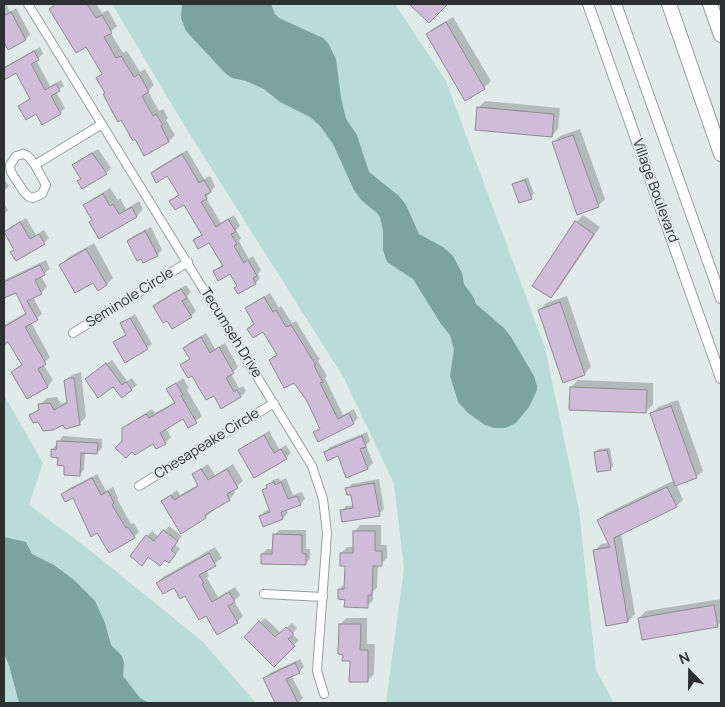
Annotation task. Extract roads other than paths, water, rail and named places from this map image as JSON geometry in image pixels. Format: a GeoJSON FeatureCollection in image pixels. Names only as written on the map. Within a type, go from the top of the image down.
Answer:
{"type":"FeatureCollection","features":[{"type":"Feature","properties":{"kind":"highway"},"geometry":{"type":"LineString","coordinates":[[669,4],[721,154]]}},
{"type":"Feature","properties":{"kind":"highway"},"geometry":{"type":"LineString","coordinates":[[710,4],[721,35]]}},
{"type":"Feature","properties":{"kind":"street","name":"Tecumseh Drive"},"geometry":{"type":"LineString","coordinates":[[28,4],[312,466],[323,499],[327,533],[324,597],[317,671],[324,694]]}},
{"type":"Feature","properties":{"kind":"street","name":"Village Boulevard"},"geometry":{"type":"LineString","coordinates":[[588,4],[721,378]]}},
{"type":"Feature","properties":{"kind":"street","name":"Village Boulevard"},"geometry":{"type":"LineString","coordinates":[[616,4],[721,298]]}},
{"type":"Feature","properties":{"kind":"street"},"geometry":{"type":"LineString","coordinates":[[34,165],[102,124]]}},
{"type":"Feature","properties":{"kind":"street"},"geometry":{"type":"LineString","coordinates":[[23,154],[28,156],[34,165],[46,185],[42,194],[33,198],[27,196],[24,192],[11,172],[10,165],[16,156],[23,154]]}},
{"type":"Feature","properties":{"kind":"street","name":"Seminole Circle"},"geometry":{"type":"LineString","coordinates":[[73,334],[188,262]]}},
{"type":"Feature","properties":{"kind":"street","name":"Chesapeake Circle"},"geometry":{"type":"LineString","coordinates":[[139,486],[274,403]]}},
{"type":"Feature","properties":{"kind":"street"},"geometry":{"type":"LineString","coordinates":[[264,594],[324,597]]}}]}
